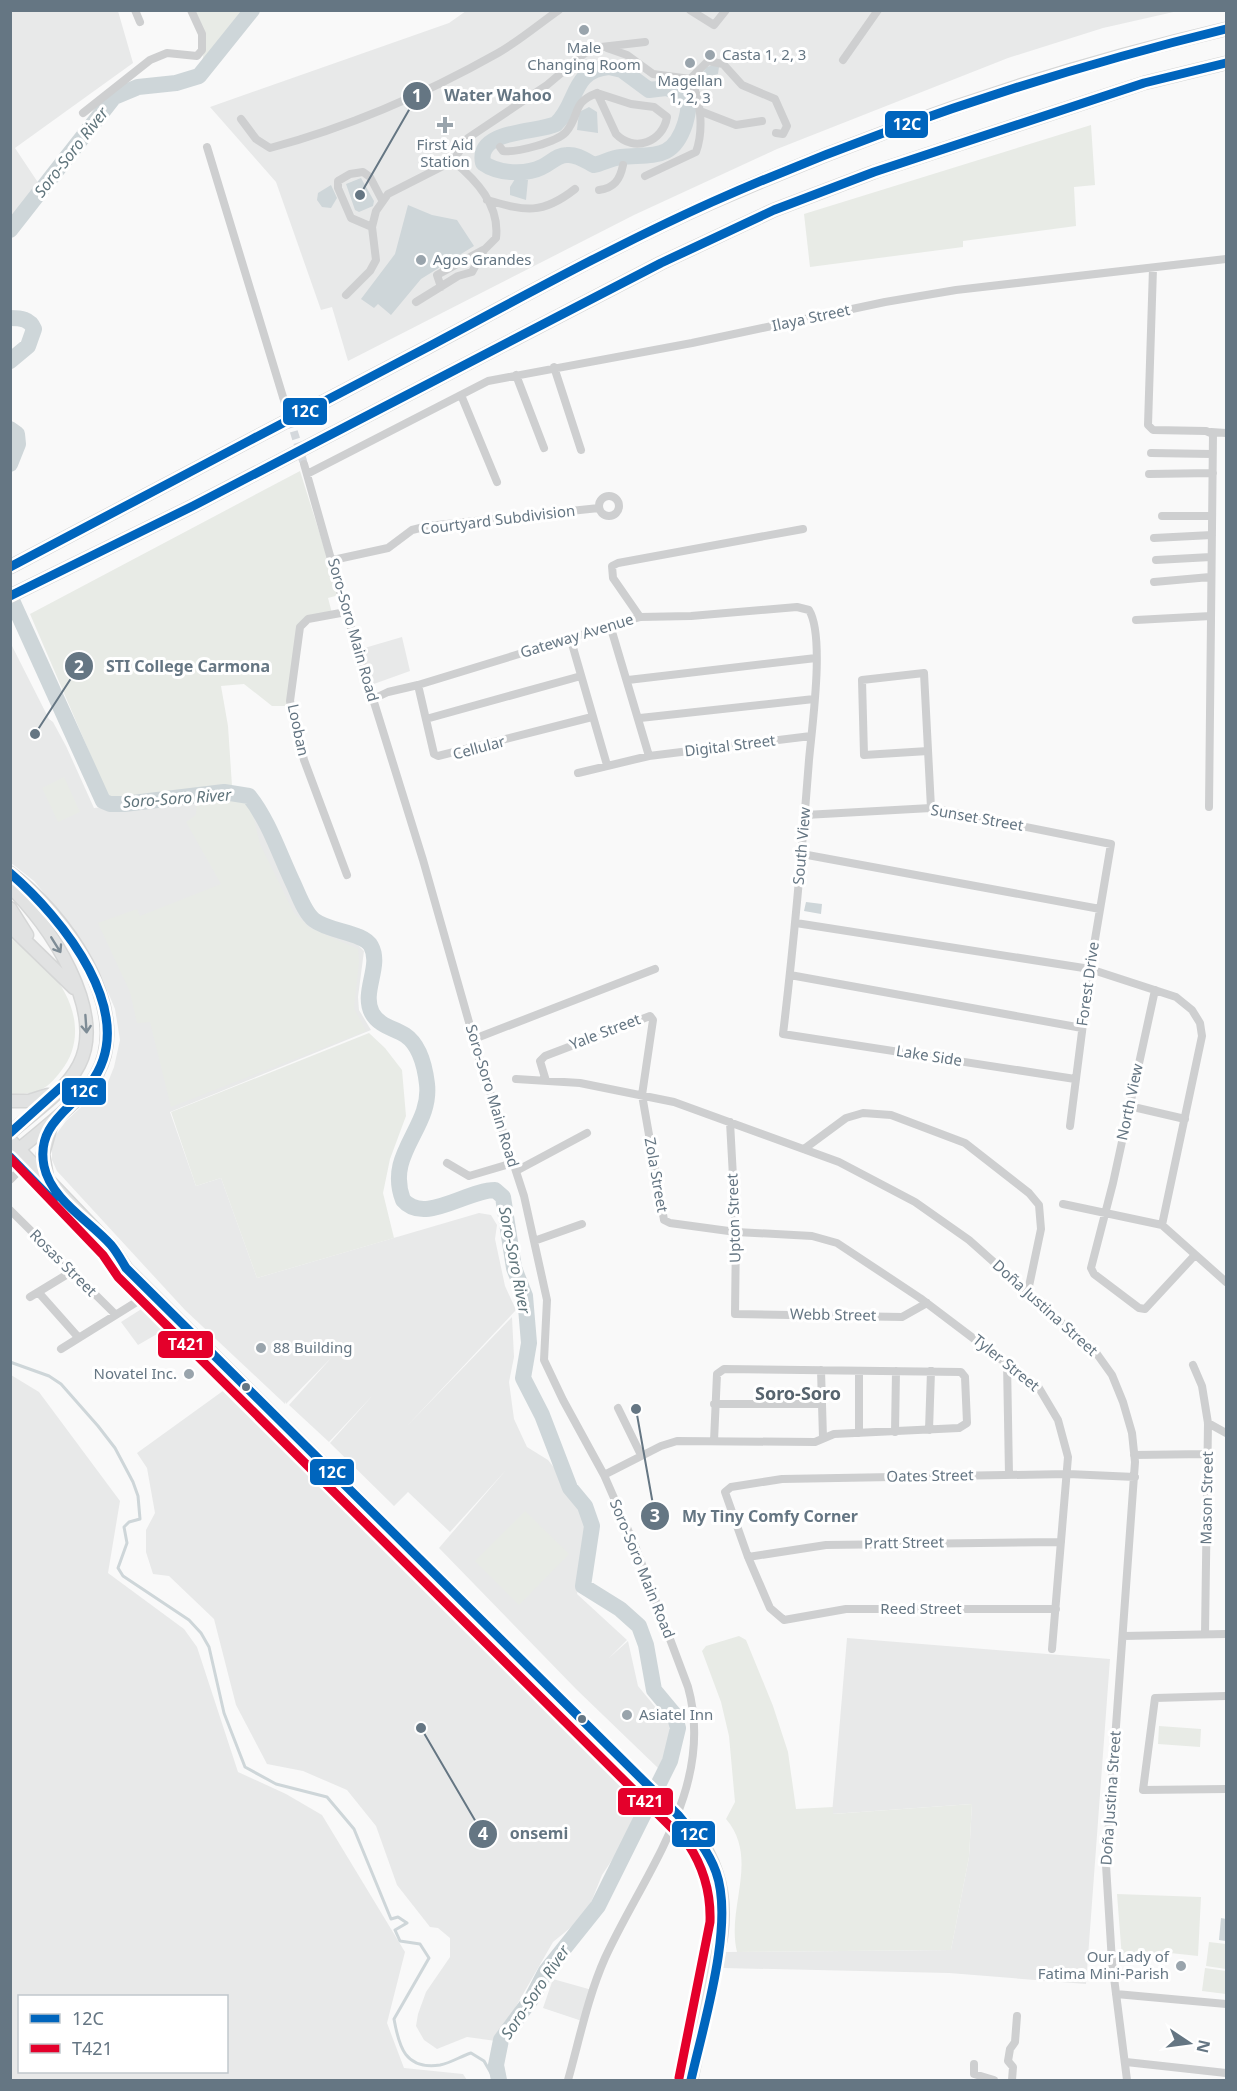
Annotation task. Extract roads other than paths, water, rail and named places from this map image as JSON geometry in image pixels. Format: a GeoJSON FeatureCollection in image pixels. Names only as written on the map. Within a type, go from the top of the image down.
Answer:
{"type":"FeatureCollection","features":[{"type":"Feature","properties":{"kind":"highway"},"geometry":{"type":"LineString","coordinates":[[10,567],[466,326],[710,203],[944,110],[1029,81],[1154,46],[1227,29]]}},
{"type":"Feature","properties":{"kind":"highway"},"geometry":{"type":"LineString","coordinates":[[10,596],[193,506],[661,263],[774,210],[874,172],[1144,83],[1227,63]]}},
{"type":"Feature","properties":{"kind":"highway"},"geometry":{"type":"LineString","coordinates":[[10,873],[47,907],[93,973],[105,1015],[106,1048],[93,1080],[54,1118],[13,1150]]}},
{"type":"Feature","properties":{"kind":"highway"},"geometry":{"type":"LineString","coordinates":[[10,887],[33,912],[54,941],[77,991],[86,1019],[86,1040],[82,1059],[72,1076],[10,1133]]}},
{"type":"Feature","properties":{"kind":"highway"},"geometry":{"type":"LineString","coordinates":[[10,908],[37,954]]}},
{"type":"Feature","properties":{"kind":"highway"},"geometry":{"type":"LineString","coordinates":[[10,926],[77,991]]}},
{"type":"Feature","properties":{"kind":"highway"},"geometry":{"type":"LineString","coordinates":[[10,1101],[36,1100],[57,1091]]}},
{"type":"Feature","properties":{"kind":"highway"},"geometry":{"type":"LineString","coordinates":[[49,1181],[43,1154],[45,1139],[54,1118]]}},
{"type":"Feature","properties":{"kind":"highway"},"geometry":{"type":"LineString","coordinates":[[13,1150],[22,1168],[105,1255],[126,1268]]}},
{"type":"Feature","properties":{"kind":"highway"},"geometry":{"type":"LineString","coordinates":[[13,1150],[49,1181],[112,1247],[126,1268],[697,1836],[711,1860],[723,1904],[721,1936],[691,2080]]}},
{"type":"Feature","properties":{"kind":"street"},"geometry":{"type":"LineString","coordinates":[[135,10],[140,22]]}},
{"type":"Feature","properties":{"kind":"street"},"geometry":{"type":"LineString","coordinates":[[83,113],[150,60],[167,54],[197,56],[202,50],[202,34],[191,10]]}},
{"type":"Feature","properties":{"kind":"street"},"geometry":{"type":"LineString","coordinates":[[241,119],[256,140],[270,148],[345,125],[445,81],[500,52],[559,10]]}},
{"type":"Feature","properties":{"kind":"street"},"geometry":{"type":"LineString","coordinates":[[690,10],[714,25],[726,10]]}},
{"type":"Feature","properties":{"kind":"street"},"geometry":{"type":"LineString","coordinates":[[843,60],[878,10]]}},
{"type":"Feature","properties":{"kind":"street"},"geometry":{"type":"LineString","coordinates":[[345,295],[370,271],[376,260],[372,227],[382,200],[395,190],[453,161],[468,138],[547,85],[585,53],[601,47],[645,42]]}},
{"type":"Feature","properties":{"kind":"street"},"geometry":{"type":"LineString","coordinates":[[601,47],[627,56],[653,74],[690,79]]}},
{"type":"Feature","properties":{"kind":"street"},"geometry":{"type":"LineString","coordinates":[[690,79],[708,61],[723,64],[742,85],[775,99],[787,126],[783,134],[776,133]]}},
{"type":"Feature","properties":{"kind":"street"},"geometry":{"type":"LineString","coordinates":[[645,176],[696,152],[700,111],[690,79]]}},
{"type":"Feature","properties":{"kind":"street"},"geometry":{"type":"LineString","coordinates":[[500,147],[503,151],[512,151],[554,140],[566,132],[578,104],[597,93],[630,104],[658,109],[667,117],[662,134],[654,141],[642,143],[621,139],[597,93]]}},
{"type":"Feature","properties":{"kind":"street"},"geometry":{"type":"LineString","coordinates":[[700,111],[736,125],[762,122]]}},
{"type":"Feature","properties":{"kind":"street"},"geometry":{"type":"LineString","coordinates":[[207,147],[283,397]]}},
{"type":"Feature","properties":{"kind":"street"},"geometry":{"type":"LineString","coordinates":[[416,302],[458,276],[472,272],[484,250],[496,238],[487,200],[480,185],[453,161]]}},
{"type":"Feature","properties":{"kind":"street"},"geometry":{"type":"LineString","coordinates":[[599,190],[614,185],[621,176],[623,165]]}},
{"type":"Feature","properties":{"kind":"street"},"geometry":{"type":"LineString","coordinates":[[372,227],[351,218],[338,188],[338,181],[350,174],[363,172],[370,177],[382,200]]}},
{"type":"Feature","properties":{"kind":"street"},"geometry":{"type":"LineString","coordinates":[[487,200],[521,209],[540,209],[552,205],[575,189]]}},
{"type":"Feature","properties":{"kind":"street"},"geometry":{"type":"LineString","coordinates":[[441,287],[437,275],[484,250]]}},
{"type":"Feature","properties":{"kind":"street","name":"Ilaya Street"},"geometry":{"type":"LineString","coordinates":[[307,474],[488,381],[956,290],[1227,259]]}},
{"type":"Feature","properties":{"kind":"street"},"geometry":{"type":"LineString","coordinates":[[1153,268],[1150,428],[1227,433]]}},
{"type":"Feature","properties":{"kind":"street"},"geometry":{"type":"LineString","coordinates":[[554,367],[581,450]]}},
{"type":"Feature","properties":{"kind":"street"},"geometry":{"type":"LineString","coordinates":[[516,375],[544,448]]}},
{"type":"Feature","properties":{"kind":"street"},"geometry":{"type":"LineString","coordinates":[[461,395],[497,482]]}},
{"type":"Feature","properties":{"kind":"street"},"geometry":{"type":"LineString","coordinates":[[1209,807],[1213,473],[1211,432]]}},
{"type":"Feature","properties":{"kind":"street"},"geometry":{"type":"LineString","coordinates":[[1151,453],[1212,453]]}},
{"type":"Feature","properties":{"kind":"street","name":"Soro-Soro Main Road"},"geometry":{"type":"LineString","coordinates":[[304,464],[346,612],[423,860],[474,1039],[514,1167],[534,1241],[547,1299],[544,1360],[604,1475],[636,1546],[691,1699],[695,1724],[694,1752],[688,1783],[601,1968],[568,2080]]}},
{"type":"Feature","properties":{"kind":"street"},"geometry":{"type":"LineString","coordinates":[[1149,474],[1213,473]]}},
{"type":"Feature","properties":{"kind":"street","name":"Courtyard Subdivision"},"geometry":{"type":"LineString","coordinates":[[333,560],[388,548],[411,530],[429,526],[599,508]]}},
{"type":"Feature","properties":{"kind":"street"},"geometry":{"type":"LineString","coordinates":[[1162,516],[1212,516]]}},
{"type":"Feature","properties":{"kind":"street"},"geometry":{"type":"LineString","coordinates":[[640,617],[613,578],[612,566],[618,563],[803,529]]}},
{"type":"Feature","properties":{"kind":"street"},"geometry":{"type":"LineString","coordinates":[[1154,538],[1212,535]]}},
{"type":"Feature","properties":{"kind":"street"},"geometry":{"type":"LineString","coordinates":[[1156,560],[1211,557]]}},
{"type":"Feature","properties":{"kind":"street"},"geometry":{"type":"LineString","coordinates":[[1154,582],[1210,577]]}},
{"type":"Feature","properties":{"kind":"street","name":"Gateway Avenue"},"geometry":{"type":"LineString","coordinates":[[373,699],[403,687],[418,685],[640,617],[804,608],[813,616],[816,658]]}},
{"type":"Feature","properties":{"kind":"street","name":"Looban"},"geometry":{"type":"LineString","coordinates":[[346,612],[308,619],[300,627],[290,700],[304,760],[347,875]]}},
{"type":"Feature","properties":{"kind":"street"},"geometry":{"type":"LineString","coordinates":[[1136,620],[1211,616]]}},
{"type":"Feature","properties":{"kind":"street"},"geometry":{"type":"LineString","coordinates":[[610,625],[640,718],[649,756]]}},
{"type":"Feature","properties":{"kind":"street"},"geometry":{"type":"LineString","coordinates":[[570,637],[607,765]]}},
{"type":"Feature","properties":{"kind":"street"},"geometry":{"type":"LineString","coordinates":[[628,680],[816,658]]}},
{"type":"Feature","properties":{"kind":"street","name":"South View"},"geometry":{"type":"LineString","coordinates":[[783,1034],[796,923],[816,658]]}},
{"type":"Feature","properties":{"kind":"street"},"geometry":{"type":"LineString","coordinates":[[928,751],[864,755],[862,680],[924,672],[931,808]]}},
{"type":"Feature","properties":{"kind":"street"},"geometry":{"type":"LineString","coordinates":[[426,719],[581,676]]}},
{"type":"Feature","properties":{"kind":"street","name":"Cellular"},"geometry":{"type":"LineString","coordinates":[[418,685],[435,754],[444,757],[592,717]]}},
{"type":"Feature","properties":{"kind":"street"},"geometry":{"type":"LineString","coordinates":[[640,718],[814,699]]}},
{"type":"Feature","properties":{"kind":"street","name":"Digital Street"},"geometry":{"type":"LineString","coordinates":[[578,773],[649,756],[811,736]]}},
{"type":"Feature","properties":{"kind":"street","name":"Sunset Street"},"geometry":{"type":"LineString","coordinates":[[804,815],[931,808],[1111,844]]}},
{"type":"Feature","properties":{"kind":"street","name":"Forest Drive"},"geometry":{"type":"LineString","coordinates":[[1070,1126],[1090,969],[1111,844]]}},
{"type":"Feature","properties":{"kind":"street"},"geometry":{"type":"LineString","coordinates":[[802,854],[1100,909]]}},
{"type":"Feature","properties":{"kind":"street"},"geometry":{"type":"LineString","coordinates":[[796,923],[1090,969],[1176,997],[1192,1010],[1200,1023],[1202,1036],[1162,1224]]}},
{"type":"Feature","properties":{"kind":"street"},"geometry":{"type":"LineString","coordinates":[[474,1039],[655,969]]}},
{"type":"Feature","properties":{"kind":"street"},"geometry":{"type":"LineString","coordinates":[[790,975],[1082,1028]]}},
{"type":"Feature","properties":{"kind":"street","name":"North View"},"geometry":{"type":"LineString","coordinates":[[1155,990],[1113,1183],[1090,1268],[1094,1274],[1139,1308],[1145,1309],[1195,1255]]}},
{"type":"Feature","properties":{"kind":"street","name":"Yale Street"},"geometry":{"type":"LineString","coordinates":[[546,1081],[540,1061],[544,1056],[650,1016],[653,1020],[642,1095]]}},
{"type":"Feature","properties":{"kind":"street","name":"Lake Side"},"geometry":{"type":"LineString","coordinates":[[783,1034],[1075,1079]]}},
{"type":"Feature","properties":{"kind":"street","name":"Doña Justina Street"},"geometry":{"type":"LineString","coordinates":[[516,1079],[580,1083],[674,1102],[852,1168],[915,1202],[969,1240],[1088,1345],[1104,1364],[1124,1402],[1134,1455],[1135,1477],[1106,1865],[1116,1994],[1127,2080]]}},
{"type":"Feature","properties":{"kind":"street","name":"Zola Street"},"geometry":{"type":"LineString","coordinates":[[642,1095],[664,1220],[670,1223],[736,1232]]}},
{"type":"Feature","properties":{"kind":"street"},"geometry":{"type":"LineString","coordinates":[[1129,1106],[1185,1119]]}},
{"type":"Feature","properties":{"kind":"street"},"geometry":{"type":"LineString","coordinates":[[804,1149],[846,1118],[862,1113],[891,1115],[965,1143],[1029,1193],[1039,1205],[1042,1221],[1028,1291]]}},
{"type":"Feature","properties":{"kind":"street","name":"Upton Street"},"geometry":{"type":"LineString","coordinates":[[730,1122],[736,1232],[735,1314]]}},
{"type":"Feature","properties":{"kind":"street"},"geometry":{"type":"LineString","coordinates":[[447,1163],[469,1176],[514,1167],[587,1133]]}},
{"type":"Feature","properties":{"kind":"street"},"geometry":{"type":"LineString","coordinates":[[10,1180],[22,1168]]}},
{"type":"Feature","properties":{"kind":"street"},"geometry":{"type":"LineString","coordinates":[[1063,1204],[1162,1224],[1227,1282]]}},
{"type":"Feature","properties":{"kind":"street","name":"Rosas Street"},"geometry":{"type":"LineString","coordinates":[[10,1210],[116,1315]]}},
{"type":"Feature","properties":{"kind":"street"},"geometry":{"type":"LineString","coordinates":[[534,1241],[582,1224]]}},
{"type":"Feature","properties":{"kind":"street","name":"Tyler Street"},"geometry":{"type":"LineString","coordinates":[[736,1232],[812,1236],[831,1240],[927,1303],[1007,1362],[1034,1383],[1053,1408],[1065,1441],[1068,1474],[1052,1649]]}},
{"type":"Feature","properties":{"kind":"street"},"geometry":{"type":"LineString","coordinates":[[71,1272],[34,1295],[78,1337]]}},
{"type":"Feature","properties":{"kind":"street"},"geometry":{"type":"LineString","coordinates":[[61,1349],[151,1293]]}},
{"type":"Feature","properties":{"kind":"street","name":"Webb Street"},"geometry":{"type":"LineString","coordinates":[[735,1314],[902,1317],[927,1303]]}},
{"type":"Feature","properties":{"kind":"street"},"geometry":{"type":"LineString","coordinates":[[1007,1362],[1009,1475]]}},
{"type":"Feature","properties":{"kind":"street","name":"Mason Street"},"geometry":{"type":"LineString","coordinates":[[1193,1365],[1203,1386],[1208,1423],[1204,1634]]}},
{"type":"Feature","properties":{"kind":"street"},"geometry":{"type":"LineString","coordinates":[[604,1475],[668,1443],[815,1442],[834,1434],[959,1428],[966,1425],[968,1418],[963,1373],[720,1370],[716,1378],[714,1441]]}},
{"type":"Feature","properties":{"kind":"street"},"geometry":{"type":"LineString","coordinates":[[821,1370],[823,1438]]}},
{"type":"Feature","properties":{"kind":"street"},"geometry":{"type":"LineString","coordinates":[[859,1371],[859,1433]]}},
{"type":"Feature","properties":{"kind":"street"},"geometry":{"type":"LineString","coordinates":[[895,1432],[896,1371]]}},
{"type":"Feature","properties":{"kind":"street"},"geometry":{"type":"LineString","coordinates":[[930,1430],[931,1371]]}},
{"type":"Feature","properties":{"kind":"street"},"geometry":{"type":"LineString","coordinates":[[714,1404],[822,1404]]}},
{"type":"Feature","properties":{"kind":"street"},"geometry":{"type":"LineString","coordinates":[[618,1408],[641,1455]]}},
{"type":"Feature","properties":{"kind":"street"},"geometry":{"type":"LineString","coordinates":[[1208,1423],[1227,1433]]}},
{"type":"Feature","properties":{"kind":"street"},"geometry":{"type":"LineString","coordinates":[[1134,1455],[1207,1454]]}},
{"type":"Feature","properties":{"kind":"street","name":"Oates Street"},"geometry":{"type":"LineString","coordinates":[[748,1557],[726,1490],[782,1479],[1068,1474],[1135,1477]]}},
{"type":"Feature","properties":{"kind":"street","name":"Pratt Street"},"geometry":{"type":"LineString","coordinates":[[748,1557],[826,1545],[1062,1542]]}},
{"type":"Feature","properties":{"kind":"street","name":"Reed Street"},"geometry":{"type":"LineString","coordinates":[[748,1557],[770,1608],[776,1616],[788,1620],[846,1609],[1056,1609]]}},
{"type":"Feature","properties":{"kind":"street"},"geometry":{"type":"LineString","coordinates":[[1124,1636],[1227,1634]]}},
{"type":"Feature","properties":{"kind":"street"},"geometry":{"type":"LineString","coordinates":[[1227,1696],[1155,1698],[1143,1790],[1227,1789]]}},
{"type":"Feature","properties":{"kind":"street"},"geometry":{"type":"LineString","coordinates":[[1116,1994],[1227,2004]]}},
{"type":"Feature","properties":{"kind":"street"},"geometry":{"type":"LineString","coordinates":[[1012,2080],[1013,2067],[1008,2061],[1010,2049],[1015,2042],[1017,2016]]}},
{"type":"Feature","properties":{"kind":"street"},"geometry":{"type":"LineString","coordinates":[[1126,2062],[1227,2073]]}},
{"type":"Feature","properties":{"kind":"street"},"geometry":{"type":"LineString","coordinates":[[975,2064],[974,2074],[994,2080]]}},
{"type":"Feature","properties":{"kind":"waterway","name":"Soro-Soro River"},"geometry":{"type":"LineString","coordinates":[[10,230],[114,97],[138,87],[176,83],[199,76],[252,10]]}},
{"type":"Feature","properties":{"kind":"waterway"},"geometry":{"type":"LineString","coordinates":[[609,67],[622,70],[649,90],[666,88],[684,93],[688,105],[685,124],[680,136],[668,150],[652,155],[617,158],[594,165],[578,157],[563,155],[535,170],[520,172],[504,171],[483,163],[483,152],[498,138],[556,124],[563,116],[581,81],[597,69],[609,67]]}},
{"type":"Feature","properties":{"kind":"waterway","name":"Soro-Soro River"},"geometry":{"type":"LineString","coordinates":[[10,318],[25,320],[34,329],[28,346],[10,361]]}},
{"type":"Feature","properties":{"kind":"waterway","name":"Soro-Soro River"},"geometry":{"type":"LineString","coordinates":[[10,429],[17,434],[18,444],[10,464]]}},
{"type":"Feature","properties":{"kind":"waterway","name":"Soro-Soro River"},"geometry":{"type":"LineString","coordinates":[[10,596],[103,801],[110,804],[124,804],[224,792],[249,796],[268,828],[300,899],[311,917],[320,924],[361,938],[371,946],[374,954],[369,996],[372,1013],[379,1021],[405,1035],[414,1044],[423,1064],[427,1084],[427,1100],[423,1114],[404,1154],[400,1168],[399,1183],[403,1200],[412,1207],[422,1209],[434,1208],[484,1191],[495,1190],[503,1197],[514,1268],[525,1296],[529,1343],[523,1378],[542,1415],[570,1488],[585,1506],[592,1526],[583,1586],[620,1609],[639,1626],[646,1645],[654,1690],[674,1714],[678,1728],[670,1761],[598,1906],[546,1971],[532,1998],[501,2040],[496,2065],[499,2080]]}},
{"type":"Feature","properties":{"kind":"waterway"},"geometry":{"type":"LineString","coordinates":[[10,1362],[49,1376],[61,1384],[115,1448],[138,1496],[140,1519],[129,1522],[124,1527],[127,1543],[118,1568],[123,1576],[189,1620],[201,1633],[209,1647],[224,1713],[245,1767],[276,1784],[327,1797],[354,1829],[391,1919],[398,1917],[407,1923],[395,1930],[400,1941],[420,1944],[429,1958],[394,2019],[398,2039],[406,2054],[411,2060],[428,2066],[444,2064],[471,2053],[484,2061],[495,2080]]}},
{"type":"Feature","properties":{"kind":"tunnel"},"geometry":{"type":"LineString","coordinates":[[283,397],[304,464]]}},
{"type":"Feature","properties":{"kind":"place","name":"Male Changing Room"},"geometry":{"type":"Point","coordinates":[584,30]}},
{"type":"Feature","properties":{"kind":"place","name":"Casta 1, 2, 3"},"geometry":{"type":"Point","coordinates":[710,55]}},
{"type":"Feature","properties":{"kind":"place","name":"Magellan 1, 2, 3"},"geometry":{"type":"Point","coordinates":[690,63]}},
{"type":"Feature","properties":{"kind":"place","name":"First Aid Station"},"geometry":{"type":"Point","coordinates":[445,125]}},
{"type":"Feature","properties":{"kind":"place","name":"Water Wahoo"},"geometry":{"type":"Point","coordinates":[360,195]}},
{"type":"Feature","properties":{"kind":"place","name":"Agos Grandes"},"geometry":{"type":"Point","coordinates":[421,260]}},
{"type":"Feature","properties":{"kind":"place","name":"STI College Carmona"},"geometry":{"type":"Point","coordinates":[35,734]}},
{"type":"Feature","properties":{"kind":"place","name":"88 Building"},"geometry":{"type":"Point","coordinates":[261,1348]}},
{"type":"Feature","properties":{"kind":"place","name":"Novatel Inc."},"geometry":{"type":"Point","coordinates":[189,1374]}},
{"type":"Feature","properties":{"kind":"place","name":"My Tiny Comfy Corner"},"geometry":{"type":"Point","coordinates":[636,1409]}},
{"type":"Feature","properties":{"kind":"place","name":"Asiatel Inn"},"geometry":{"type":"Point","coordinates":[627,1715]}},
{"type":"Feature","properties":{"kind":"place","name":"onsemi"},"geometry":{"type":"Point","coordinates":[421,1728]}},
{"type":"Feature","properties":{"kind":"place","name":"Our Lady of Fatima Mini-Parish"},"geometry":{"type":"Point","coordinates":[1181,1966]}},
{"type":"Feature","properties":{"kind":"district","name":"Soro-Soro"},"geometry":{"type":"Point","coordinates":[798,1394]}}]}
